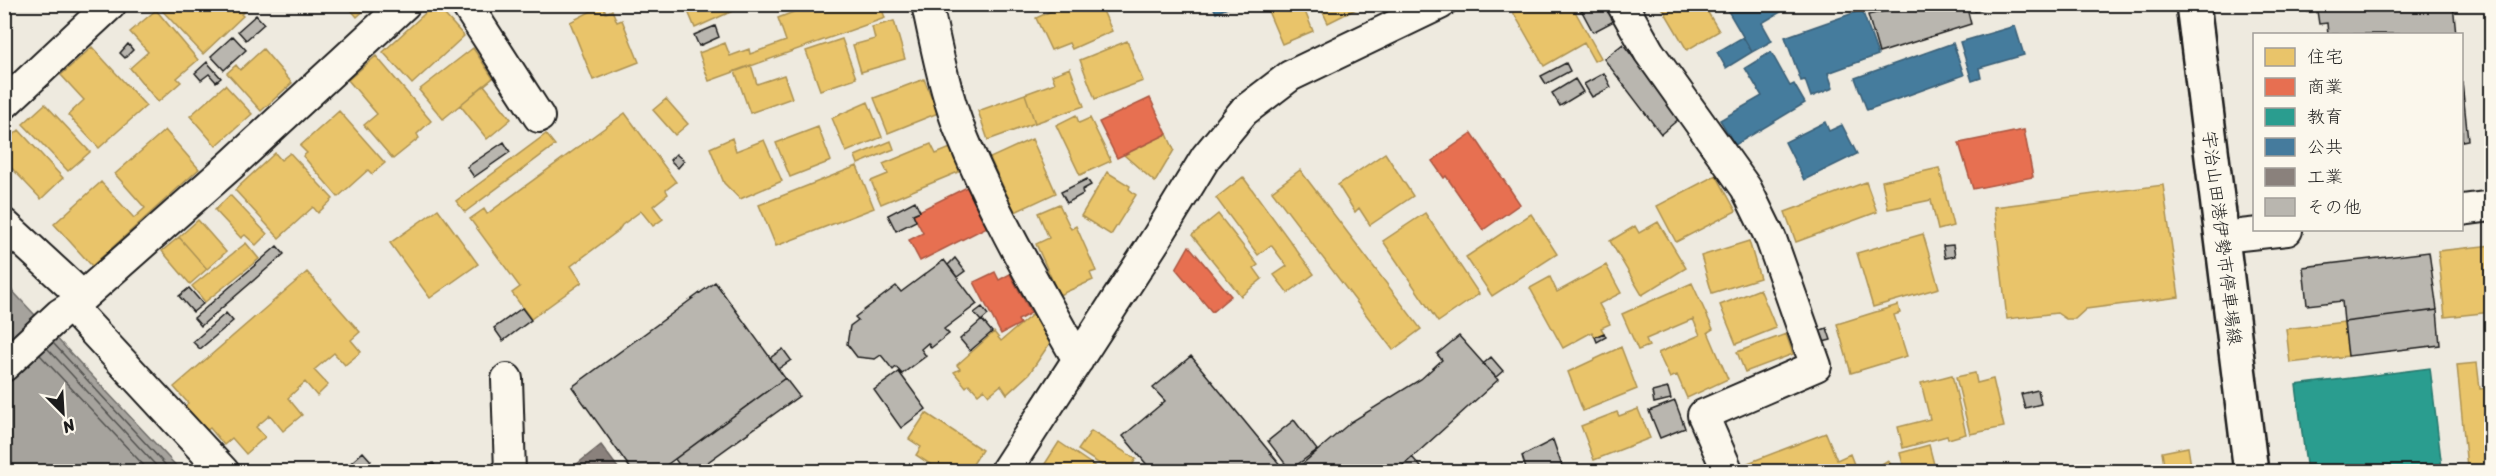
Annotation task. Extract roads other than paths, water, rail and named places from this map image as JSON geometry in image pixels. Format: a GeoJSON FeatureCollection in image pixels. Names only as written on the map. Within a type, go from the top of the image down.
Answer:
{"type":"FeatureCollection","features":[{"type":"Feature","properties":{"kind":"main road","name":"宇治山田港伊勢市停車場線"},"geometry":{"type":"LineString","coordinates":[[2193,4],[2251,471]]}},
{"type":"Feature","properties":{"kind":"street"},"geometry":{"type":"LineString","coordinates":[[4,104],[111,4]]}},
{"type":"Feature","properties":{"kind":"street"},"geometry":{"type":"LineString","coordinates":[[4,366],[230,166],[405,4]]}},
{"type":"Feature","properties":{"kind":"street"},"geometry":{"type":"LineString","coordinates":[[927,4],[945,86],[960,128],[1015,250],[1078,360]]}},
{"type":"Feature","properties":{"kind":"street"},"geometry":{"type":"LineString","coordinates":[[1005,471],[1206,157],[1244,111],[1290,76],[1440,4]]}},
{"type":"Feature","properties":{"kind":"street"},"geometry":{"type":"LineString","coordinates":[[1622,4],[1648,52],[1746,188],[1771,239],[1816,366],[1703,415],[1728,471]]}},
{"type":"Feature","properties":{"kind":"street"},"geometry":{"type":"LineString","coordinates":[[473,6],[539,117]]}},
{"type":"Feature","properties":{"kind":"street"},"geometry":{"type":"LineString","coordinates":[[2463,210],[2492,206]]}},
{"type":"Feature","properties":{"kind":"street"},"geometry":{"type":"LineString","coordinates":[[4,224],[71,306],[224,471]]}},
{"type":"Feature","properties":{"kind":"street"},"geometry":{"type":"LineString","coordinates":[[2222,237],[2278,231]]}},
{"type":"Feature","properties":{"kind":"street"},"geometry":{"type":"LineString","coordinates":[[507,379],[510,471]]}},
{"type":"Feature","properties":{"kind":"water"},"geometry":{"type":"Polygon","coordinates":[[[5,283],[181,471],[19,471],[5,457],[5,283]]]}}]}
